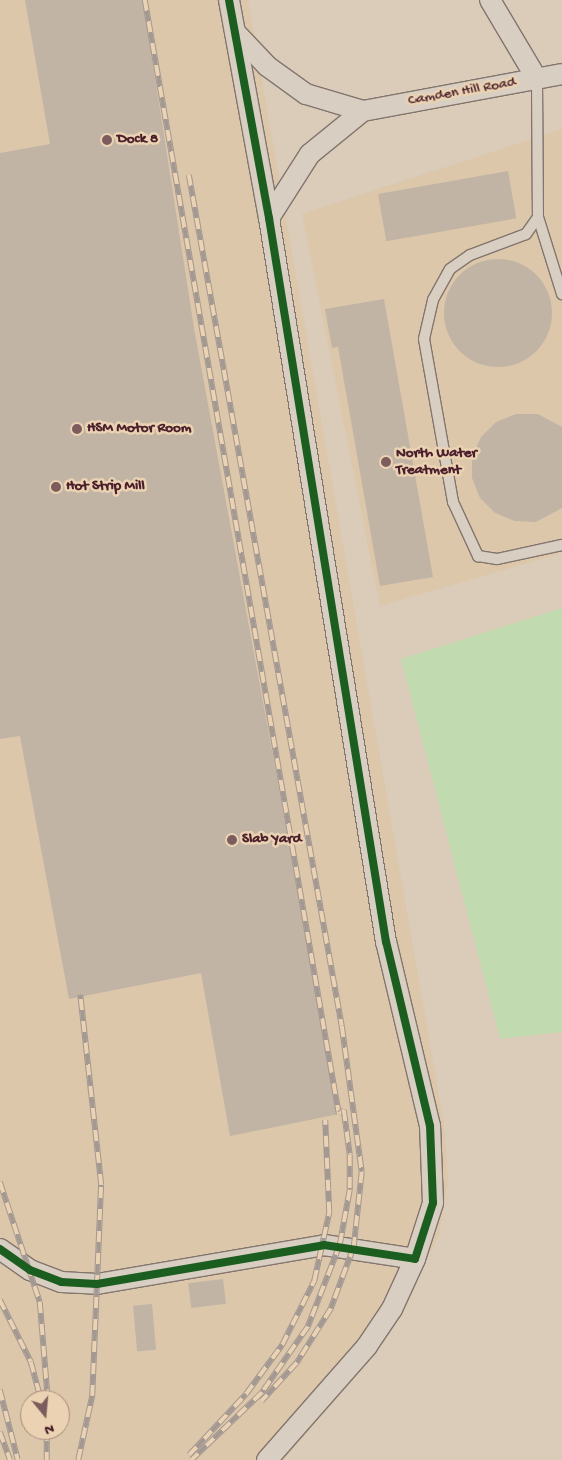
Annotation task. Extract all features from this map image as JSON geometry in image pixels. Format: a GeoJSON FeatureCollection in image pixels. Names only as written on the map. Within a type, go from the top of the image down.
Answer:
{"type":"FeatureCollection","features":[{"type":"Feature","properties":{"kind":"street"},"geometry":{"type":"LineString","coordinates":[[229,0],[269,218],[386,942],[430,1126],[432,1203],[415,1259],[392,1309],[367,1346],[267,1460]]}},
{"type":"Feature","properties":{"kind":"street"},"geometry":{"type":"LineString","coordinates":[[490,0],[537,79]]}},
{"type":"Feature","properties":{"kind":"street"},"geometry":{"type":"LineString","coordinates":[[235,32],[267,66],[306,94],[363,110]]}},
{"type":"Feature","properties":{"kind":"street","name":"Camden Hill Road"},"geometry":{"type":"LineString","coordinates":[[363,110],[562,74]]}},
{"type":"Feature","properties":{"kind":"street"},"geometry":{"type":"LineString","coordinates":[[269,218],[310,154],[363,110]]}},
{"type":"Feature","properties":{"kind":"street"},"geometry":{"type":"LineString","coordinates":[[0,1249],[30,1270],[61,1282],[97,1284],[324,1245],[415,1259]]}},
{"type":"Feature","properties":{"kind":"lane"},"geometry":{"type":"LineString","coordinates":[[537,79],[538,217],[562,294]]}},
{"type":"Feature","properties":{"kind":"lane"},"geometry":{"type":"LineString","coordinates":[[538,217],[526,234],[470,256],[450,269],[433,300],[424,339],[453,502],[478,556],[497,558],[562,545]]}},
{"type":"Feature","properties":{"kind":"shaded area"},"geometry":{"type":"Polygon","coordinates":[[[0,0],[248,0],[444,1124],[448,1182],[439,1235],[386,1339],[284,1460],[0,1460],[0,0]]]}},
{"type":"Feature","properties":{"kind":"shaded area","name":"North Water Treatment"},"geometry":{"type":"Polygon","coordinates":[[[562,129],[562,553],[380,606],[302,214],[562,129]]]}},
{"type":"Feature","properties":{"kind":"green space"},"geometry":{"type":"Polygon","coordinates":[[[562,608],[562,1032],[500,1039],[401,659],[562,608]]]}},
{"type":"Feature","properties":{"kind":"building"},"geometry":{"type":"Polygon","coordinates":[[[25,0],[143,0],[194,328],[339,1114],[230,1136],[201,973],[69,999],[20,736],[0,739],[0,153],[50,144],[25,0]]]}},
{"type":"Feature","properties":{"kind":"building"},"geometry":{"type":"Polygon","coordinates":[[[508,171],[516,218],[386,241],[378,194],[508,171]]]}},
{"type":"Feature","properties":{"kind":"building"},"geometry":{"type":"Polygon","coordinates":[[[498,259],[519,263],[536,275],[548,292],[552,313],[548,334],[536,351],[519,363],[498,367],[477,363],[460,351],[448,334],[444,313],[448,292],[460,275],[477,263],[498,259]]]}},
{"type":"Feature","properties":{"kind":"building","name":"North Water Treatment"},"geometry":{"type":"Polygon","coordinates":[[[384,299],[433,577],[380,586],[338,347],[332,348],[325,309],[384,299]]]}},
{"type":"Feature","properties":{"kind":"building"},"geometry":{"type":"Polygon","coordinates":[[[516,414],[538,414],[562,427],[562,508],[536,522],[515,521],[495,513],[480,498],[472,478],[472,457],[481,437],[496,422],[516,414]]]}},
{"type":"Feature","properties":{"kind":"building"},"geometry":{"type":"Polygon","coordinates":[[[223,1279],[226,1304],[191,1308],[188,1283],[223,1279]]]}},
{"type":"Feature","properties":{"kind":"building"},"geometry":{"type":"Polygon","coordinates":[[[152,1304],[156,1350],[137,1351],[133,1306],[152,1304]]]}},
{"type":"Feature","properties":{"kind":"railway"},"geometry":{"type":"LineString","coordinates":[[145,0],[339,1114],[344,1110],[350,1155],[350,1190],[340,1245],[308,1327],[262,1393],[192,1460]]}},
{"type":"Feature","properties":{"kind":"railway"},"geometry":{"type":"LineString","coordinates":[[189,175],[342,1026],[362,1172],[354,1247],[331,1309],[297,1363],[262,1401]]}},
{"type":"Feature","properties":{"kind":"railway"},"geometry":{"type":"LineString","coordinates":[[78,1460],[92,1396],[101,1185],[80,995]]}},
{"type":"Feature","properties":{"kind":"railway"},"geometry":{"type":"LineString","coordinates":[[189,1455],[246,1394],[282,1345],[314,1281],[329,1213],[325,1120]]}},
{"type":"Feature","properties":{"kind":"railway"},"geometry":{"type":"LineString","coordinates":[[0,1182],[40,1302],[47,1390]]}},
{"type":"Feature","properties":{"kind":"railway"},"geometry":{"type":"LineString","coordinates":[[0,1300],[31,1362],[38,1390]]}},
{"type":"Feature","properties":{"kind":"railway"},"geometry":{"type":"LineString","coordinates":[[0,1390],[18,1460]]}},
{"type":"Feature","properties":{"kind":"railway"},"geometry":{"type":"LineString","coordinates":[[0,1432],[10,1460]]}},
{"type":"Feature","properties":{"kind":"railway"},"geometry":{"type":"LineString","coordinates":[[47,1440],[47,1460]]}},
{"type":"Feature","properties":{"kind":"cycle path"},"geometry":{"type":"LineString","coordinates":[[0,1249],[30,1270],[61,1282],[97,1284],[324,1245],[415,1259],[433,1203],[430,1126],[386,942],[269,218],[229,0]]}},
{"type":"Feature","properties":{"kind":"place","name":"Dock 8"},"geometry":{"type":"Point","coordinates":[107,140]}},
{"type":"Feature","properties":{"kind":"place","name":"HSM Motor Room"},"geometry":{"type":"Point","coordinates":[77,429]}},
{"type":"Feature","properties":{"kind":"place","name":"North Water Treatment"},"geometry":{"type":"Point","coordinates":[386,462]}},
{"type":"Feature","properties":{"kind":"place","name":"Hot Strip Mill"},"geometry":{"type":"Point","coordinates":[56,487]}},
{"type":"Feature","properties":{"kind":"place","name":"Slab Yard"},"geometry":{"type":"Point","coordinates":[232,840]}}]}
